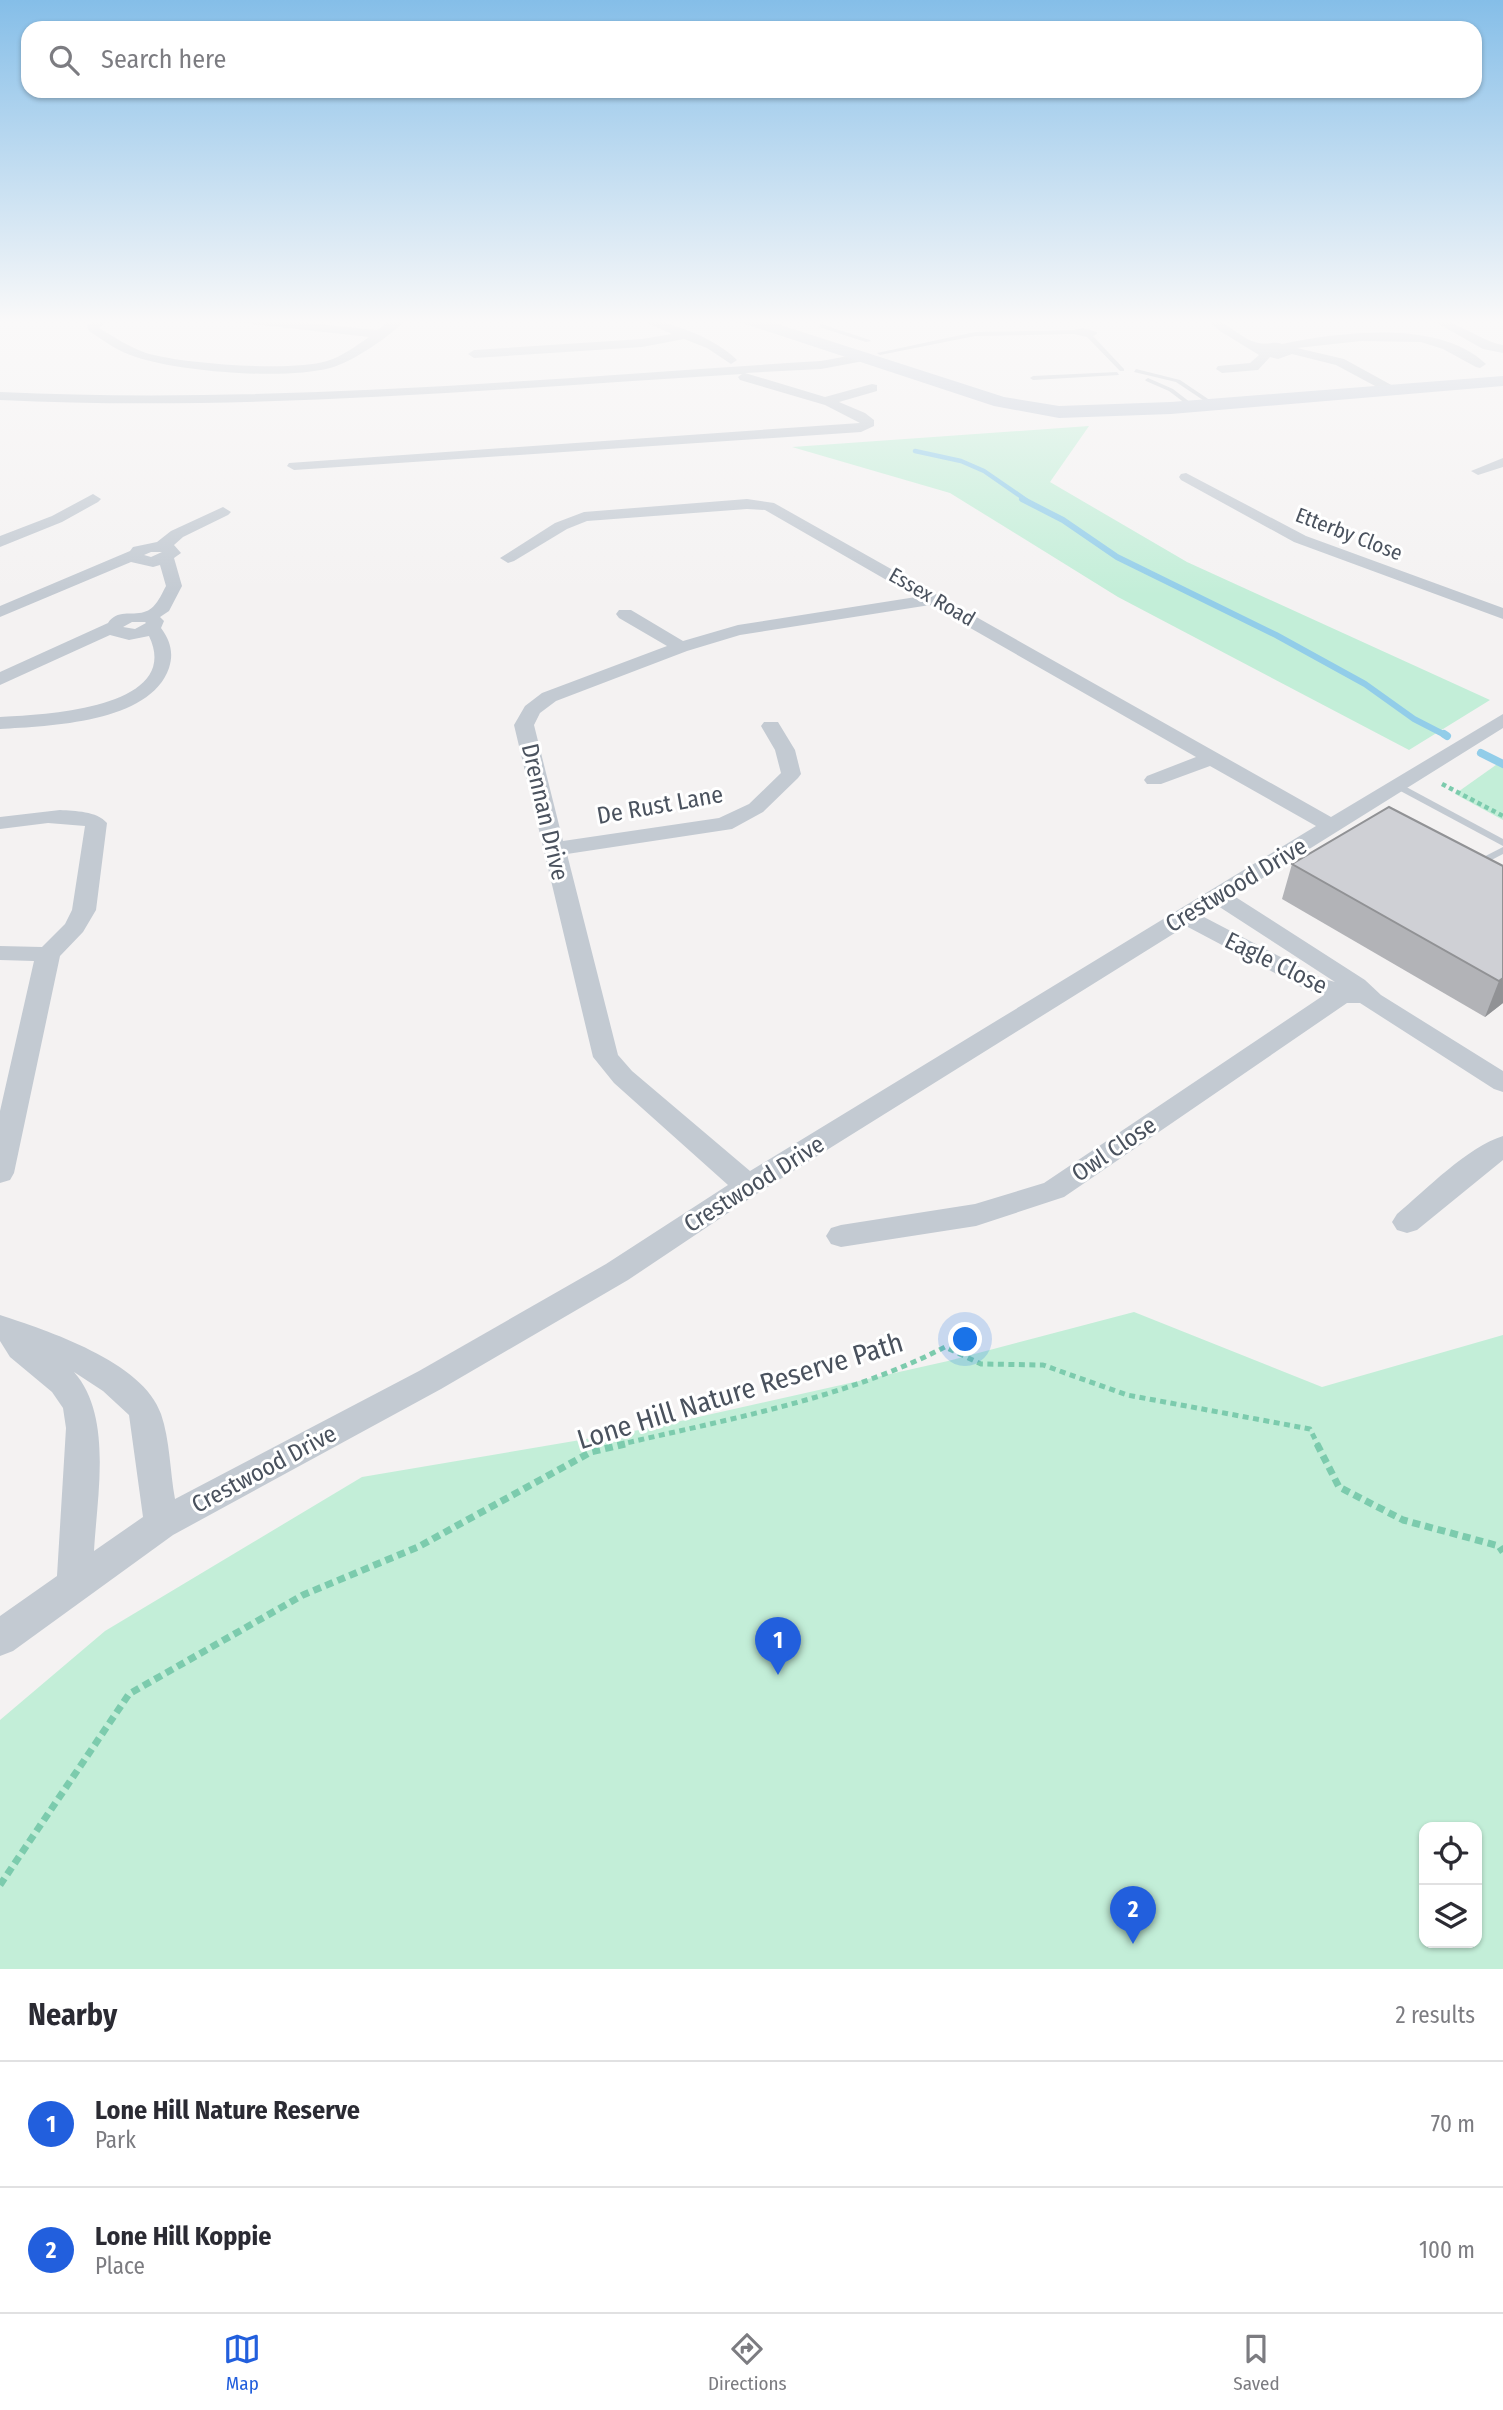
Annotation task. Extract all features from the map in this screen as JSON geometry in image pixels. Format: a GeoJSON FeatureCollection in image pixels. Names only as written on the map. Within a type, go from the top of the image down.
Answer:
{"type":"FeatureCollection","features":[{"type":"Feature","properties":{"kind":"street"},"geometry":{"type":"LineString","coordinates":[[294,466],[847,429],[869,424],[862,417],[846,411]]}},
{"type":"Feature","properties":{"kind":"street"},"geometry":{"type":"LineString","coordinates":[[1060,411],[1092,413],[1117,411]]}},
{"type":"Feature","properties":{"kind":"street"},"geometry":{"type":"LineString","coordinates":[[1478,471],[1503,462]]}},
{"type":"Feature","properties":{"kind":"street","name":"Etterby Close"},"geometry":{"type":"LineString","coordinates":[[1186,477],[1263,521],[1310,544],[1503,614]]}},
{"type":"Feature","properties":{"kind":"street"},"geometry":{"type":"LineString","coordinates":[[2,540],[57,519],[93,499]]}},
{"type":"Feature","properties":{"kind":"street","name":"Essex Road"},"geometry":{"type":"LineString","coordinates":[[508,558],[561,526],[584,517],[760,504],[776,508],[1331,826]]}},
{"type":"Feature","properties":{"kind":"street"},"geometry":{"type":"LineString","coordinates":[[0,612],[134,555],[136,560],[146,562],[164,552],[177,534],[223,512]]}},
{"type":"Feature","properties":{"kind":"street"},"geometry":{"type":"LineString","coordinates":[[0,679],[113,627],[115,632],[141,633],[163,607],[174,586],[164,552]]}},
{"type":"Feature","properties":{"kind":"street","name":"Drennan Drive"},"geometry":{"type":"LineString","coordinates":[[748,1186],[623,1077],[606,1057],[553,849],[524,725],[526,718],[549,697],[681,647],[754,626],[935,599]]}},
{"type":"Feature","properties":{"kind":"street"},"geometry":{"type":"LineString","coordinates":[[625,614],[681,647]]}},
{"type":"Feature","properties":{"kind":"street"},"geometry":{"type":"LineString","coordinates":[[0,723],[92,713],[127,701],[150,688],[161,675],[163,642],[150,622]]}},
{"type":"Feature","properties":{"kind":"street","name":"Crestwood Drive"},"geometry":{"type":"LineString","coordinates":[[0,1638],[161,1524],[441,1373],[617,1272],[748,1186],[1184,916],[1331,826],[1366,812],[1408,779],[1503,720]]}},
{"type":"Feature","properties":{"kind":"street","name":"De Rust Lane"},"geometry":{"type":"LineString","coordinates":[[553,849],[700,829],[741,817],[756,808],[791,774],[785,750],[771,726]]}},
{"type":"Feature","properties":{"kind":"street"},"geometry":{"type":"LineString","coordinates":[[1154,780],[1212,758]]}},
{"type":"Feature","properties":{"kind":"street"},"geometry":{"type":"LineString","coordinates":[[0,823],[63,816],[77,816],[96,823],[84,910],[75,927],[48,954],[0,1173]]}},
{"type":"Feature","properties":{"kind":"street","name":"Eagle Close"},"geometry":{"type":"LineString","coordinates":[[1218,896],[1356,993],[1503,1083]]}},
{"type":"Feature","properties":{"kind":"street","name":"Eagle Close"},"geometry":{"type":"LineString","coordinates":[[1184,916],[1280,967],[1356,993]]}},
{"type":"Feature","properties":{"kind":"street"},"geometry":{"type":"LineString","coordinates":[[0,953],[48,954]]}},
{"type":"Feature","properties":{"kind":"street","name":"Owl Close"},"geometry":{"type":"LineString","coordinates":[[841,1236],[976,1215],[1054,1190],[1356,993]]}},
{"type":"Feature","properties":{"kind":"street"},"geometry":{"type":"LineString","coordinates":[[1407,1222],[1470,1169],[1503,1146]]}},
{"type":"Feature","properties":{"kind":"street"},"geometry":{"type":"LineString","coordinates":[[7,1331],[34,1338],[122,1386],[138,1399],[145,1413],[161,1524]]}},
{"type":"Feature","properties":{"kind":"street"},"geometry":{"type":"LineString","coordinates":[[7,1331],[20,1349],[71,1390],[81,1406],[83,1428],[75,1583]]}},
{"type":"Feature","properties":{"kind":"lane"},"geometry":{"type":"LineString","coordinates":[[1408,779],[1503,843]]}},
{"type":"Feature","properties":{"kind":"lane"},"geometry":{"type":"LineString","coordinates":[[1468,868],[1503,850]]}},
{"type":"Feature","properties":{"kind":"lane"},"geometry":{"type":"LineString","coordinates":[[1456,861],[1479,874]]}},
{"type":"Feature","properties":{"kind":"path"},"geometry":{"type":"LineString","coordinates":[[1408,779],[1503,816]]}},
{"type":"Feature","properties":{"kind":"path","name":"Lone Hill Nature Reserve Path"},"geometry":{"type":"LineString","coordinates":[[0,1885],[129,1694],[303,1595],[418,1547],[591,1452],[805,1400],[912,1364],[945,1348],[981,1364],[1043,1365],[1127,1395],[1310,1429],[1339,1487],[1404,1520],[1499,1546],[1503,1552]]}},
{"type":"Feature","properties":{"kind":"green space"},"geometry":{"type":"Polygon","coordinates":[[[1089,426],[1050,482],[1187,562],[1490,700],[1409,750],[1118,597],[950,493],[792,447],[1089,426]]]}},
{"type":"Feature","properties":{"kind":"green space"},"geometry":{"type":"Polygon","coordinates":[[[1503,760],[1503,820],[1455,794],[1503,760]]]}},
{"type":"Feature","properties":{"kind":"green space"},"geometry":{"type":"Polygon","coordinates":[[[1134,1312],[1322,1387],[1503,1335],[1503,1969],[0,1969],[0,1720],[105,1631],[362,1477],[645,1429],[948,1361],[1134,1312]]]}},
{"type":"Feature","properties":{"kind":"building"},"geometry":{"type":"Polygon","coordinates":[[[1389,807],[1503,866],[1503,978],[1499,981],[1292,864],[1389,807]]]}},
{"type":"Feature","properties":{"kind":"waterway"},"geometry":{"type":"LineString","coordinates":[[915,451],[961,461],[984,471],[1026,500]]}},
{"type":"Feature","properties":{"kind":"waterway"},"geometry":{"type":"LineString","coordinates":[[1022,499],[1063,520],[1117,557],[1276,635],[1365,684],[1414,719],[1447,736],[1444,734]]}},
{"type":"Feature","properties":{"kind":"waterway"},"geometry":{"type":"LineString","coordinates":[[1481,753],[1503,764]]}},
{"type":"Feature","properties":{"kind":"place","name":"Lone Hill Nature Reserve"},"geometry":{"type":"Point","coordinates":[778,1675]}},
{"type":"Feature","properties":{"kind":"place","name":"Lone Hill Koppie"},"geometry":{"type":"Point","coordinates":[1133,1944]}}]}
